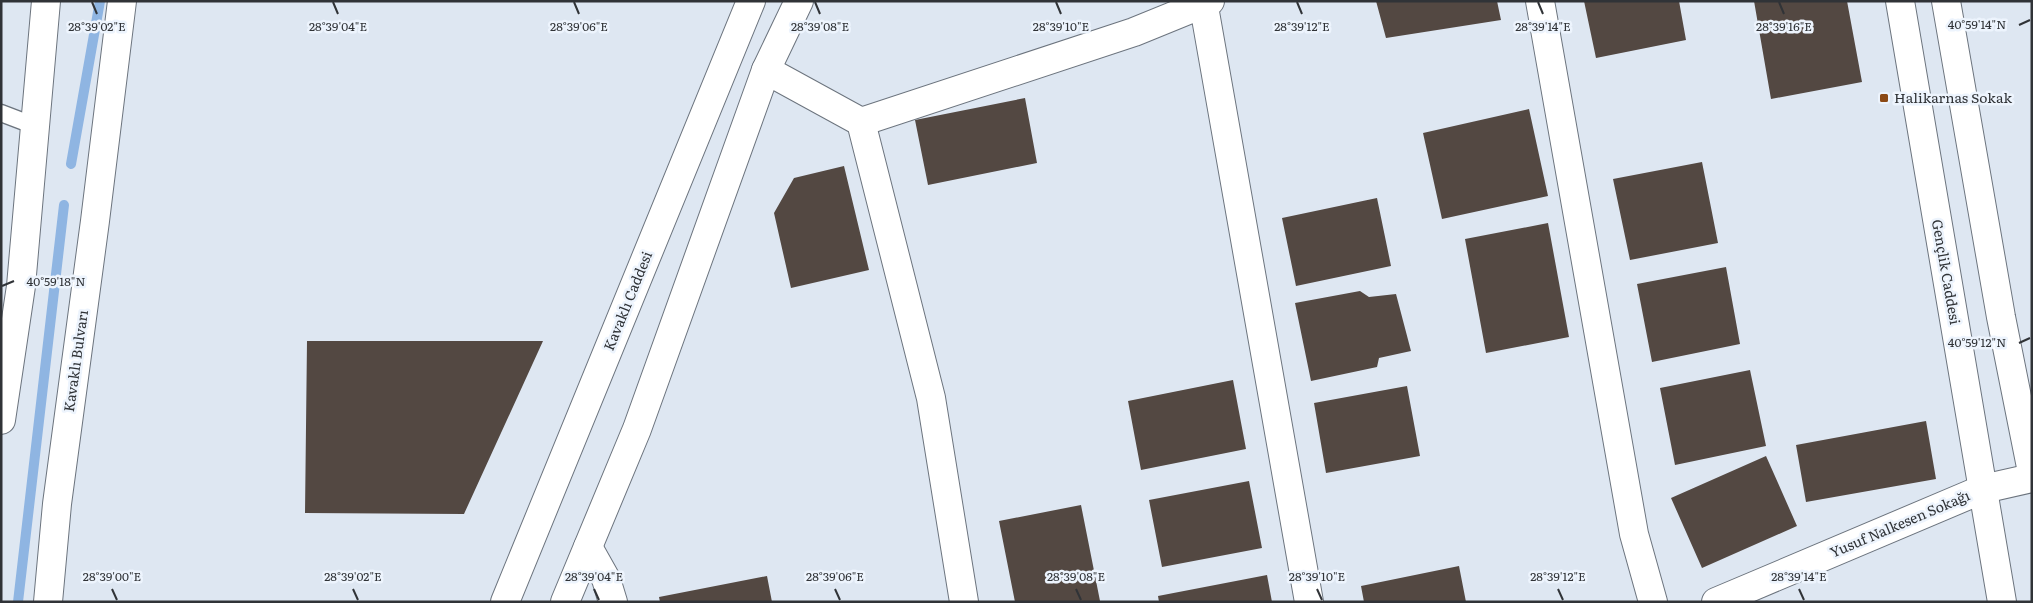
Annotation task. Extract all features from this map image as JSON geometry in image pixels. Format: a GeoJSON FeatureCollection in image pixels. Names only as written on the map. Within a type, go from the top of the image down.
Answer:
{"type":"FeatureCollection","features":[{"type":"Feature","properties":{"kind":"street"},"geometry":{"type":"LineString","coordinates":[[1,420],[21,286],[46,1]]}},
{"type":"Feature","properties":{"kind":"street","name":"Kavaklı Bulvarı"},"geometry":{"type":"LineString","coordinates":[[48,602],[56,504],[95,222],[122,1]]}},
{"type":"Feature","properties":{"kind":"street","name":"Kavaklı Caddesi"},"geometry":{"type":"LineString","coordinates":[[506,602],[752,1]]}},
{"type":"Feature","properties":{"kind":"street"},"geometry":{"type":"LineString","coordinates":[[565,602],[637,429],[766,70],[799,1]]}},
{"type":"Feature","properties":{"kind":"street"},"geometry":{"type":"LineString","coordinates":[[1540,1],[1634,534],[1653,602]]}},
{"type":"Feature","properties":{"kind":"street","name":"Gençlik Caddesi"},"geometry":{"type":"LineString","coordinates":[[1900,1],[2002,602]]}},
{"type":"Feature","properties":{"kind":"street"},"geometry":{"type":"LineString","coordinates":[[1946,1],[2001,316],[2032,472]]}},
{"type":"Feature","properties":{"kind":"street"},"geometry":{"type":"LineString","coordinates":[[766,70],[861,122],[1134,32],[1205,2],[1309,602]]}},
{"type":"Feature","properties":{"kind":"street"},"geometry":{"type":"LineString","coordinates":[[861,122],[930,398],[964,602]]}},
{"type":"Feature","properties":{"kind":"street","name":"Yusuf Nalkesen Sokağı"},"geometry":{"type":"LineString","coordinates":[[1716,602],[1983,489],[2032,478]]}},
{"type":"Feature","properties":{"kind":"street"},"geometry":{"type":"LineString","coordinates":[[588,547],[606,580],[613,602]]}},
{"type":"Feature","properties":{"kind":"lane"},"geometry":{"type":"LineString","coordinates":[[1,113],[35,126]]}},
{"type":"Feature","properties":{"kind":"building"},"geometry":{"type":"Polygon","coordinates":[[[1376,1],[1497,1],[1501,20],[1386,38],[1376,1]]]}},
{"type":"Feature","properties":{"kind":"building"},"geometry":{"type":"Polygon","coordinates":[[[1584,1],[1679,1],[1686,40],[1596,58],[1584,1]]]}},
{"type":"Feature","properties":{"kind":"building"},"geometry":{"type":"Polygon","coordinates":[[[1754,1],[1847,1],[1862,82],[1771,99],[1754,1]]]}},
{"type":"Feature","properties":{"kind":"building"},"geometry":{"type":"Polygon","coordinates":[[[1025,98],[1037,163],[928,185],[915,120],[1025,98]]]}},
{"type":"Feature","properties":{"kind":"building"},"geometry":{"type":"Polygon","coordinates":[[[1529,109],[1548,196],[1442,219],[1423,133],[1529,109]]]}},
{"type":"Feature","properties":{"kind":"building"},"geometry":{"type":"Polygon","coordinates":[[[1702,162],[1718,243],[1630,260],[1613,179],[1702,162]]]}},
{"type":"Feature","properties":{"kind":"building"},"geometry":{"type":"Polygon","coordinates":[[[844,166],[869,270],[791,288],[774,213],[794,178],[844,166]]]}},
{"type":"Feature","properties":{"kind":"building"},"geometry":{"type":"Polygon","coordinates":[[[1377,198],[1391,266],[1296,286],[1282,218],[1377,198]]]}},
{"type":"Feature","properties":{"kind":"building"},"geometry":{"type":"Polygon","coordinates":[[[1548,223],[1569,337],[1486,353],[1465,239],[1548,223]]]}},
{"type":"Feature","properties":{"kind":"building"},"geometry":{"type":"Polygon","coordinates":[[[1726,267],[1740,344],[1652,362],[1637,284],[1726,267]]]}},
{"type":"Feature","properties":{"kind":"building"},"geometry":{"type":"Polygon","coordinates":[[[1360,291],[1369,297],[1396,294],[1411,351],[1379,358],[1377,367],[1311,381],[1295,303],[1360,291]]]}},
{"type":"Feature","properties":{"kind":"building"},"geometry":{"type":"Polygon","coordinates":[[[307,341],[543,341],[464,514],[305,513],[307,341]]]}},
{"type":"Feature","properties":{"kind":"building"},"geometry":{"type":"Polygon","coordinates":[[[1750,370],[1766,446],[1675,465],[1660,388],[1750,370]]]}},
{"type":"Feature","properties":{"kind":"building"},"geometry":{"type":"Polygon","coordinates":[[[1233,380],[1246,449],[1141,470],[1128,401],[1233,380]]]}},
{"type":"Feature","properties":{"kind":"building"},"geometry":{"type":"Polygon","coordinates":[[[1407,386],[1420,456],[1326,473],[1314,403],[1407,386]]]}},
{"type":"Feature","properties":{"kind":"building"},"geometry":{"type":"Polygon","coordinates":[[[1926,421],[1936,479],[1806,502],[1796,445],[1926,421]]]}},
{"type":"Feature","properties":{"kind":"building"},"geometry":{"type":"Polygon","coordinates":[[[1766,456],[1797,526],[1702,568],[1671,498],[1766,456]]]}},
{"type":"Feature","properties":{"kind":"building"},"geometry":{"type":"Polygon","coordinates":[[[1249,481],[1262,548],[1162,567],[1149,500],[1249,481]]]}},
{"type":"Feature","properties":{"kind":"building"},"geometry":{"type":"Polygon","coordinates":[[[1081,505],[1100,601],[1015,602],[999,521],[1081,505]]]}},
{"type":"Feature","properties":{"kind":"building"},"geometry":{"type":"Polygon","coordinates":[[[1459,566],[1466,602],[1364,602],[1361,586],[1459,566]]]}},
{"type":"Feature","properties":{"kind":"building"},"geometry":{"type":"Polygon","coordinates":[[[1267,575],[1272,602],[1159,602],[1158,596],[1267,575]]]}},
{"type":"Feature","properties":{"kind":"building"},"geometry":{"type":"Polygon","coordinates":[[[767,576],[772,602],[660,602],[659,597],[767,576]]]}},
{"type":"Feature","properties":{"kind":"waterway"},"geometry":{"type":"LineString","coordinates":[[71,164],[100,1]]}},
{"type":"Feature","properties":{"kind":"waterway"},"geometry":{"type":"LineString","coordinates":[[18,602],[64,205]]}},
{"type":"Feature","properties":{"kind":"place","name":"Halikarnas Sokak"},"geometry":{"type":"Point","coordinates":[1884,98]}}]}
